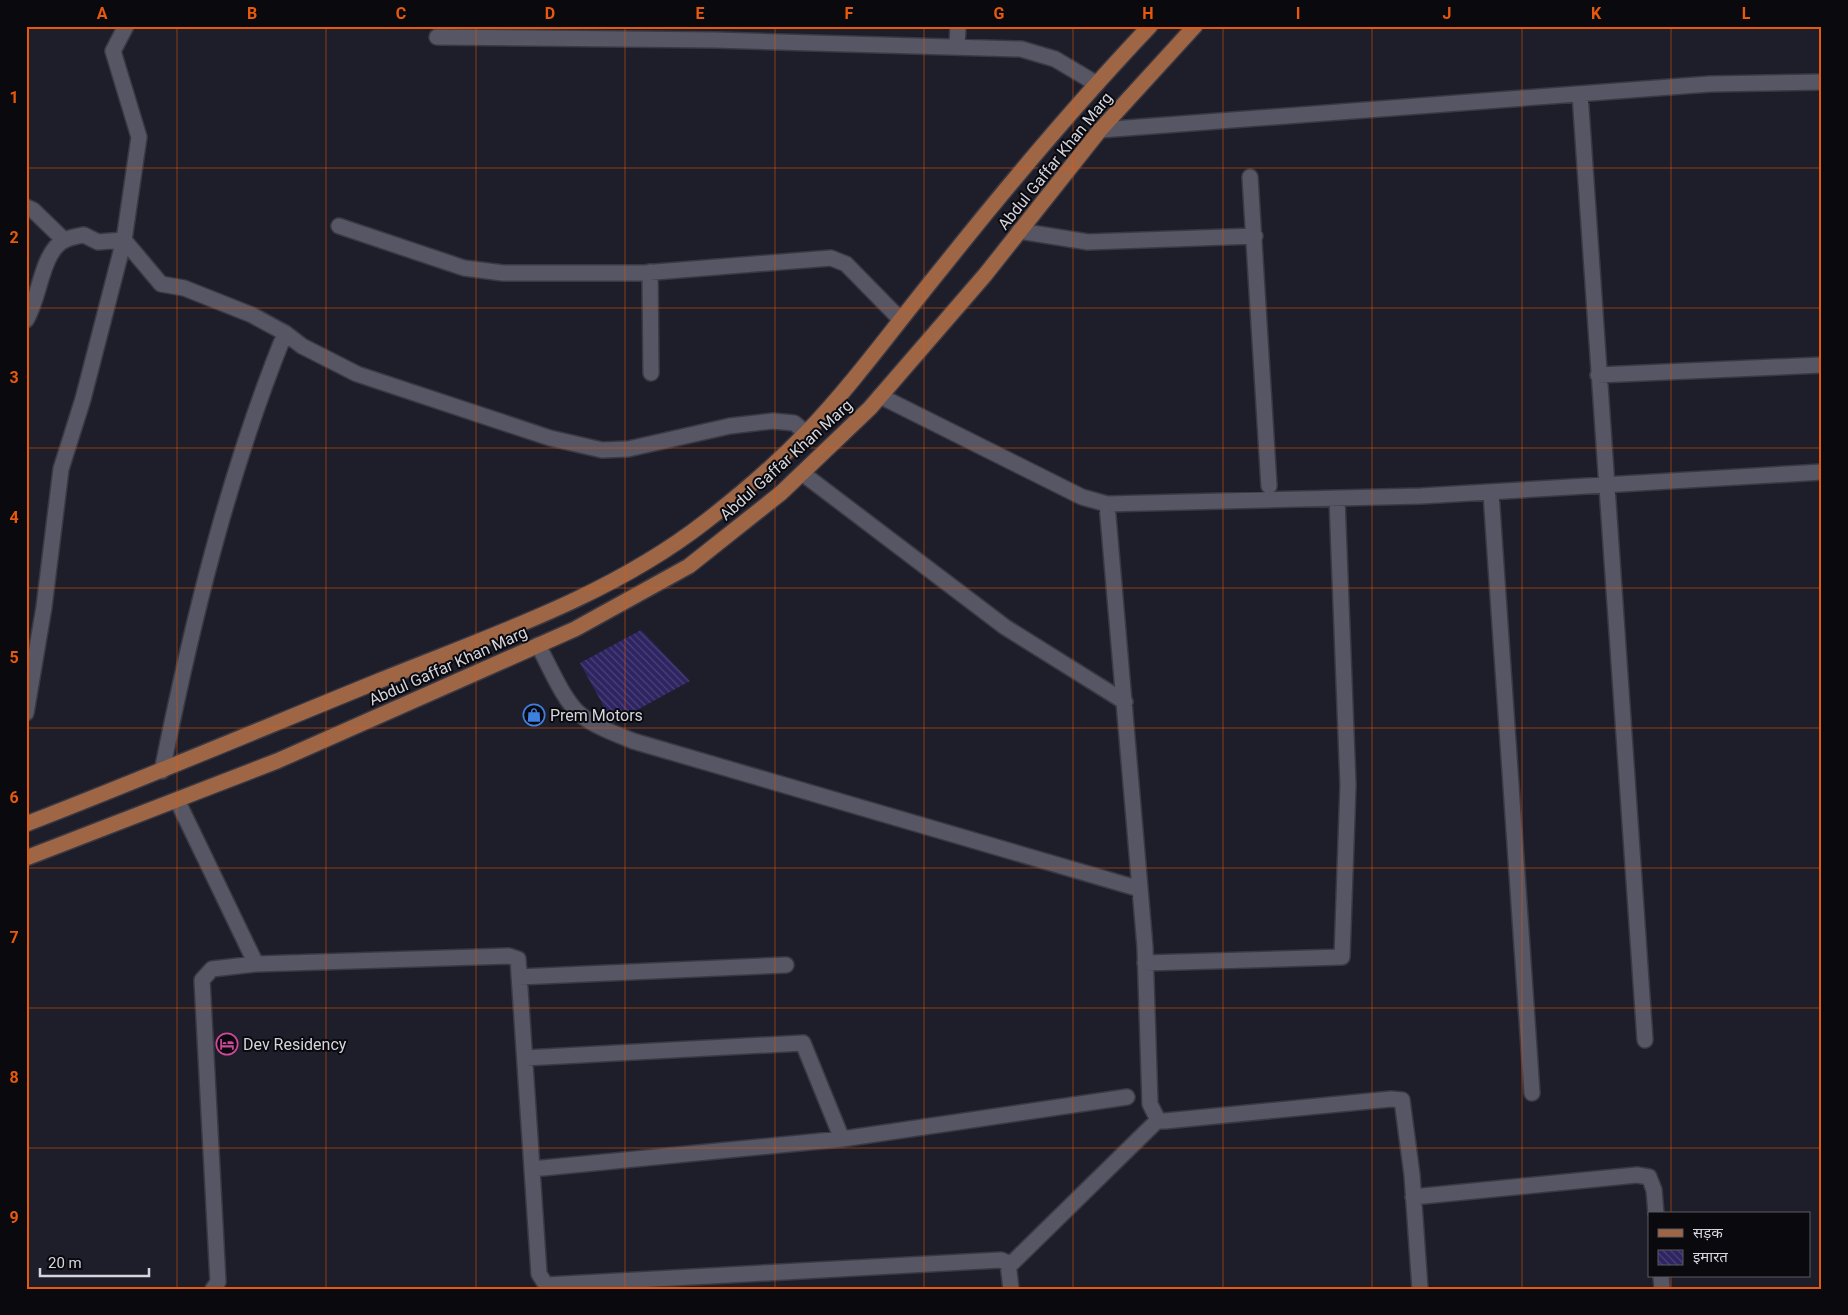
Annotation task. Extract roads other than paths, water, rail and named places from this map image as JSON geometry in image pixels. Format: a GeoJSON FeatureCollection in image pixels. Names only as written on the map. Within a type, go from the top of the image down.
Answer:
{"type":"FeatureCollection","features":[{"type":"Feature","properties":{"kind":"main road","name":"Abdul Gaffar Khan Marg"},"geometry":{"type":"LineString","coordinates":[[26,824],[162,771],[282,720],[529,620],[633,570],[670,548],[707,521],[806,433],[985,214],[1097,84],[1150,26]]}},
{"type":"Feature","properties":{"kind":"main road","name":"Abdul Gaffar Khan Marg"},"geometry":{"type":"LineString","coordinates":[[26,858],[277,761],[576,629],[689,566],[736,530],[802,473],[880,396],[985,275],[1100,130],[1195,26]]}},
{"type":"Feature","properties":{"kind":"street"},"geometry":{"type":"LineString","coordinates":[[26,714],[44,606],[61,469],[83,399],[124,240],[139,137],[114,51],[126,26]]}},
{"type":"Feature","properties":{"kind":"street"},"geometry":{"type":"LineString","coordinates":[[957,46],[958,26]]}},
{"type":"Feature","properties":{"kind":"street"},"geometry":{"type":"LineString","coordinates":[[437,37],[715,33],[1021,49],[1054,58],[1097,84]]}},
{"type":"Feature","properties":{"kind":"street"},"geometry":{"type":"LineString","coordinates":[[1100,130],[1710,84],[1822,82]]}},
{"type":"Feature","properties":{"kind":"street"},"geometry":{"type":"LineString","coordinates":[[1580,94],[1645,1040]]}},
{"type":"Feature","properties":{"kind":"street"},"geometry":{"type":"LineString","coordinates":[[1250,176],[1269,486]]}},
{"type":"Feature","properties":{"kind":"street"},"geometry":{"type":"LineString","coordinates":[[26,208],[33,210],[64,240]]}},
{"type":"Feature","properties":{"kind":"street"},"geometry":{"type":"LineString","coordinates":[[339,226],[438,260],[485,272],[534,274],[650,272],[831,258],[846,264],[900,319]]}},
{"type":"Feature","properties":{"kind":"street"},"geometry":{"type":"LineString","coordinates":[[1019,232],[1088,242],[1255,236]]}},
{"type":"Feature","properties":{"kind":"street"},"geometry":{"type":"LineString","coordinates":[[26,320],[32,312],[49,258],[64,240],[84,235],[98,242],[124,240]]}},
{"type":"Feature","properties":{"kind":"street"},"geometry":{"type":"LineString","coordinates":[[124,240],[161,284],[184,288],[252,315],[285,333],[302,346],[340,366],[374,380],[550,438],[602,450],[628,449],[756,422],[773,421],[794,424],[806,433]]}},
{"type":"Feature","properties":{"kind":"street"},"geometry":{"type":"LineString","coordinates":[[650,272],[651,373]]}},
{"type":"Feature","properties":{"kind":"street"},"geometry":{"type":"LineString","coordinates":[[162,771],[182,675],[208,572],[263,387],[285,333]]}},
{"type":"Feature","properties":{"kind":"street"},"geometry":{"type":"LineString","coordinates":[[1598,375],[1822,365]]}},
{"type":"Feature","properties":{"kind":"street"},"geometry":{"type":"LineString","coordinates":[[880,396],[1082,497],[1107,504],[1337,499],[1491,493],[1822,472]]}},
{"type":"Feature","properties":{"kind":"street"},"geometry":{"type":"LineString","coordinates":[[802,473],[1005,628],[1125,702]]}},
{"type":"Feature","properties":{"kind":"street"},"geometry":{"type":"LineString","coordinates":[[1491,493],[1532,1093]]}},
{"type":"Feature","properties":{"kind":"street"},"geometry":{"type":"LineString","coordinates":[[1146,963],[1342,957],[1348,785],[1337,499]]}},
{"type":"Feature","properties":{"kind":"street"},"geometry":{"type":"LineString","coordinates":[[1107,504],[1146,963],[1150,1104],[1158,1120]]}},
{"type":"Feature","properties":{"kind":"street"},"geometry":{"type":"LineString","coordinates":[[538,645],[566,695],[580,714],[605,729],[633,741],[1140,889]]}},
{"type":"Feature","properties":{"kind":"street"},"geometry":{"type":"LineString","coordinates":[[177,800],[256,964]]}},
{"type":"Feature","properties":{"kind":"street"},"geometry":{"type":"LineString","coordinates":[[215,1288],[218,1282],[202,980],[212,969],[256,964],[509,956],[518,960],[539,1274],[546,1285],[1002,1260],[1007,1261],[1009,1266],[1011,1289]]}},
{"type":"Feature","properties":{"kind":"street"},"geometry":{"type":"LineString","coordinates":[[519,977],[786,965]]}},
{"type":"Feature","properties":{"kind":"street"},"geometry":{"type":"LineString","coordinates":[[526,1058],[803,1042],[842,1139]]}},
{"type":"Feature","properties":{"kind":"street"},"geometry":{"type":"LineString","coordinates":[[532,1169],[842,1139],[1127,1097]]}},
{"type":"Feature","properties":{"kind":"street"},"geometry":{"type":"LineString","coordinates":[[1009,1266],[1158,1120],[1280,1111],[1391,1099],[1402,1100],[1413,1197],[1420,1289]]}},
{"type":"Feature","properties":{"kind":"street"},"geometry":{"type":"LineString","coordinates":[[1413,1197],[1637,1175],[1649,1177],[1652,1182],[1656,1212]]}},
{"type":"Feature","properties":{"kind":"place","name":"Prem Motors"},"geometry":{"type":"Point","coordinates":[534,715]}},
{"type":"Feature","properties":{"kind":"place","name":"Dev Residency"},"geometry":{"type":"Point","coordinates":[227,1044]}}]}
